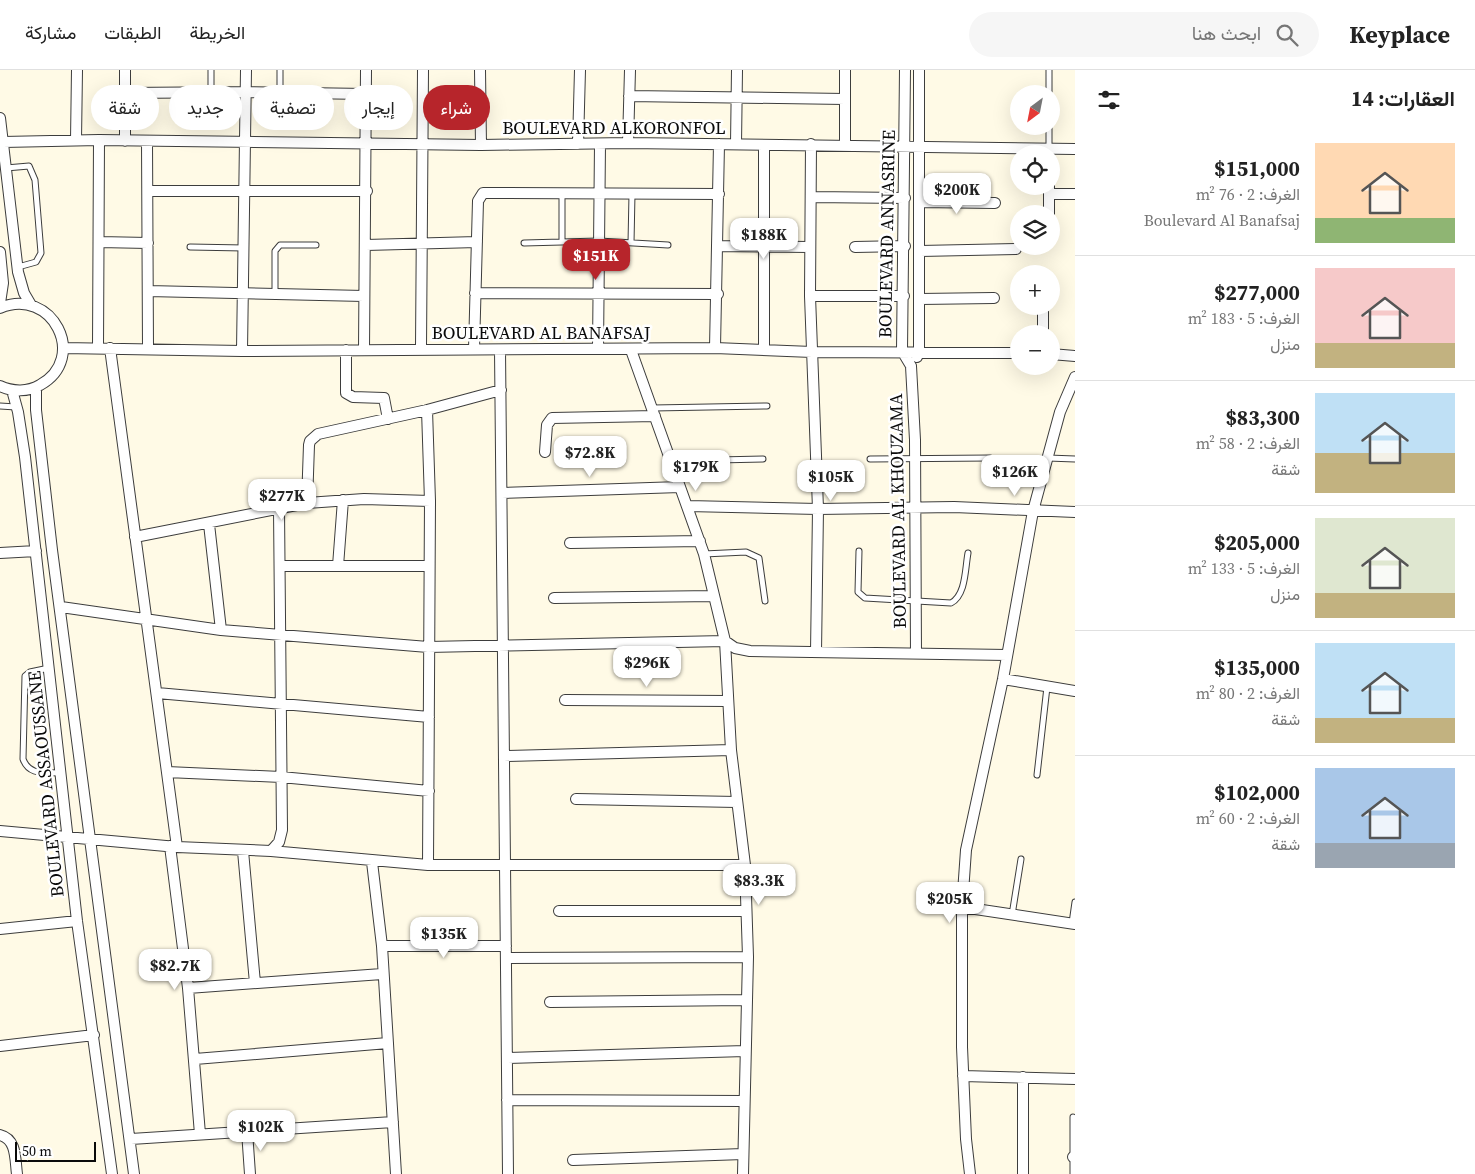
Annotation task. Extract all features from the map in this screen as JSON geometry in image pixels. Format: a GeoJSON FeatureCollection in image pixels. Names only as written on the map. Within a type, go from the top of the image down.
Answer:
{"type":"FeatureCollection","features":[{"type":"Feature","properties":{"kind":"street"},"geometry":{"type":"LineString","coordinates":[[76,140],[77,70]]}},
{"type":"Feature","properties":{"kind":"street"},"geometry":{"type":"LineString","coordinates":[[125,70],[125,85]]}},
{"type":"Feature","properties":{"kind":"street"},"geometry":{"type":"LineString","coordinates":[[242,351],[246,192],[246,70]]}},
{"type":"Feature","properties":{"kind":"street"},"geometry":{"type":"LineString","coordinates":[[366,70],[366,85]]}},
{"type":"Feature","properties":{"kind":"street"},"geometry":{"type":"LineString","coordinates":[[421,348],[423,70]]}},
{"type":"Feature","properties":{"kind":"street"},"geometry":{"type":"LineString","coordinates":[[480,70],[480,145]]}},
{"type":"Feature","properties":{"kind":"street"},"geometry":{"type":"LineString","coordinates":[[578,144],[580,70]]}},
{"type":"Feature","properties":{"kind":"street"},"geometry":{"type":"LineString","coordinates":[[628,143],[630,70]]}},
{"type":"Feature","properties":{"kind":"street"},"geometry":{"type":"LineString","coordinates":[[736,70],[736,144]]}},
{"type":"Feature","properties":{"kind":"street"},"geometry":{"type":"LineString","coordinates":[[844,146],[845,70]]}},
{"type":"Feature","properties":{"kind":"street","name":"BOULEVARD ANNASRINE"},"geometry":{"type":"LineString","coordinates":[[905,70],[906,198],[902,351],[911,366],[919,352],[919,70]]}},
{"type":"Feature","properties":{"kind":"street"},"geometry":{"type":"LineString","coordinates":[[242,92],[252,92]]}},
{"type":"Feature","properties":{"kind":"street"},"geometry":{"type":"LineString","coordinates":[[629,96],[845,99]]}},
{"type":"Feature","properties":{"kind":"street"},"geometry":{"type":"LineString","coordinates":[[0,118],[18,267],[24,293],[31,306]]}},
{"type":"Feature","properties":{"kind":"street"},"geometry":{"type":"LineString","coordinates":[[125,130],[125,141]]}},
{"type":"Feature","properties":{"kind":"street"},"geometry":{"type":"LineString","coordinates":[[364,350],[367,191],[366,130]]}},
{"type":"Feature","properties":{"kind":"street"},"geometry":{"type":"LineString","coordinates":[[98,347],[99,140]]}},
{"type":"Feature","properties":{"kind":"street","name":"BOULEVARD ALKORONFOL"},"geometry":{"type":"LineString","coordinates":[[3,142],[99,140],[480,145],[628,143],[811,144],[1010,150]]}},
{"type":"Feature","properties":{"kind":"street"},"geometry":{"type":"LineString","coordinates":[[147,142],[148,348]]}},
{"type":"Feature","properties":{"kind":"street"},"geometry":{"type":"LineString","coordinates":[[598,349],[600,144]]}},
{"type":"Feature","properties":{"kind":"street"},"geometry":{"type":"LineString","coordinates":[[715,348],[718,294],[719,144]]}},
{"type":"Feature","properties":{"kind":"street"},"geometry":{"type":"LineString","coordinates":[[811,144],[810,296],[818,508],[816,652]]}},
{"type":"Feature","properties":{"kind":"street"},"geometry":{"type":"LineString","coordinates":[[764,145],[764,350]]}},
{"type":"Feature","properties":{"kind":"street","name":"BOULEVARD ALKORONFOL"},"geometry":{"type":"LineString","coordinates":[[1060,150],[1075,148]]}},
{"type":"Feature","properties":{"kind":"street"},"geometry":{"type":"LineString","coordinates":[[148,191],[367,191]]}},
{"type":"Feature","properties":{"kind":"street"},"geometry":{"type":"LineString","coordinates":[[1060,192],[1075,194]]}},
{"type":"Feature","properties":{"kind":"street"},"geometry":{"type":"LineString","coordinates":[[474,349],[478,201],[483,194],[719,194]]}},
{"type":"Feature","properties":{"kind":"street"},"geometry":{"type":"LineString","coordinates":[[811,197],[906,198]]}},
{"type":"Feature","properties":{"kind":"street"},"geometry":{"type":"LineString","coordinates":[[920,202],[995,203]]}},
{"type":"Feature","properties":{"kind":"street"},"geometry":{"type":"LineString","coordinates":[[99,242],[148,242]]}},
{"type":"Feature","properties":{"kind":"street"},"geometry":{"type":"LineString","coordinates":[[366,245],[478,242]]}},
{"type":"Feature","properties":{"kind":"street"},"geometry":{"type":"LineString","coordinates":[[718,246],[810,247]]}},
{"type":"Feature","properties":{"kind":"street"},"geometry":{"type":"LineString","coordinates":[[855,247],[904,246]]}},
{"type":"Feature","properties":{"kind":"street"},"geometry":{"type":"LineString","coordinates":[[920,251],[1010,249]]}},
{"type":"Feature","properties":{"kind":"street"},"geometry":{"type":"LineString","coordinates":[[0,252],[3,272],[0,302]]}},
{"type":"Feature","properties":{"kind":"street"},"geometry":{"type":"LineString","coordinates":[[148,291],[364,296]]}},
{"type":"Feature","properties":{"kind":"street"},"geometry":{"type":"LineString","coordinates":[[475,294],[718,294]]}},
{"type":"Feature","properties":{"kind":"street"},"geometry":{"type":"LineString","coordinates":[[810,296],[904,296]]}},
{"type":"Feature","properties":{"kind":"street"},"geometry":{"type":"LineString","coordinates":[[920,299],[994,298]]}},
{"type":"Feature","properties":{"kind":"street"},"geometry":{"type":"LineString","coordinates":[[0,308],[13,304],[40,309],[54,321],[62,338],[63,348],[62,358],[56,372],[36,388],[24,391],[0,386]]}},
{"type":"Feature","properties":{"kind":"street","name":"BOULEVARD AL BANAFSAJ"},"geometry":{"type":"LineString","coordinates":[[63,348],[98,347],[242,351],[421,348],[500,350],[715,348],[812,352],[1010,353]]}},
{"type":"Feature","properties":{"kind":"street"},"geometry":{"type":"LineString","coordinates":[[110,348],[167,772],[195,1059],[200,1134]]}},
{"type":"Feature","properties":{"kind":"street"},"geometry":{"type":"LineString","coordinates":[[346,350],[346,393],[353,397],[384,398],[388,419]]}},
{"type":"Feature","properties":{"kind":"street"},"geometry":{"type":"LineString","coordinates":[[500,350],[508,1174]]}},
{"type":"Feature","properties":{"kind":"street"},"geometry":{"type":"LineString","coordinates":[[631,350],[700,541],[725,641],[731,750],[744,865],[748,957],[743,1101],[743,1174]]}},
{"type":"Feature","properties":{"kind":"street"},"geometry":{"type":"LineString","coordinates":[[1060,355],[1075,356]]}},
{"type":"Feature","properties":{"kind":"street","name":"BOULEVARD AL KHOUZAMA"},"geometry":{"type":"LineString","coordinates":[[911,366],[917,506],[916,654]]}},
{"type":"Feature","properties":{"kind":"street"},"geometry":{"type":"LineString","coordinates":[[970,1174],[963,1076],[962,907],[966,850],[1003,679],[1033,511],[1060,412],[1075,377]]}},
{"type":"Feature","properties":{"kind":"street","name":"BOULEVARD ASSAOUSSANE"},"geometry":{"type":"LineString","coordinates":[[36,388],[41,455],[131,1139],[134,1174]]}},
{"type":"Feature","properties":{"kind":"street","name":"BOULEVARD ASSAOUSSANE"},"geometry":{"type":"LineString","coordinates":[[12,390],[17,407],[36,551],[77,921],[112,1174]]}},
{"type":"Feature","properties":{"kind":"street"},"geometry":{"type":"LineString","coordinates":[[307,503],[309,445],[313,437],[318,434],[427,410],[501,390]]}},
{"type":"Feature","properties":{"kind":"street"},"geometry":{"type":"LineString","coordinates":[[427,410],[430,501],[428,865]]}},
{"type":"Feature","properties":{"kind":"street"},"geometry":{"type":"LineString","coordinates":[[545,452],[547,425],[552,418],[654,412]]}},
{"type":"Feature","properties":{"kind":"street"},"geometry":{"type":"LineString","coordinates":[[502,493],[680,487]]}},
{"type":"Feature","properties":{"kind":"street"},"geometry":{"type":"LineString","coordinates":[[135,537],[209,524],[307,503],[343,500],[430,501]]}},
{"type":"Feature","properties":{"kind":"street"},"geometry":{"type":"LineString","coordinates":[[338,566],[343,500]]}},
{"type":"Feature","properties":{"kind":"street"},"geometry":{"type":"LineString","coordinates":[[688,506],[818,508],[917,506],[1075,512]]}},
{"type":"Feature","properties":{"kind":"street"},"geometry":{"type":"LineString","coordinates":[[271,851],[279,842],[282,830],[279,509]]}},
{"type":"Feature","properties":{"kind":"street"},"geometry":{"type":"LineString","coordinates":[[209,524],[220,630]]}},
{"type":"Feature","properties":{"kind":"street"},"geometry":{"type":"LineString","coordinates":[[570,542],[700,541]]}},
{"type":"Feature","properties":{"kind":"street"},"geometry":{"type":"LineString","coordinates":[[0,553],[36,551]]}},
{"type":"Feature","properties":{"kind":"street"},"geometry":{"type":"LineString","coordinates":[[280,566],[429,566]]}},
{"type":"Feature","properties":{"kind":"street"},"geometry":{"type":"LineString","coordinates":[[554,598],[714,596]]}},
{"type":"Feature","properties":{"kind":"street"},"geometry":{"type":"LineString","coordinates":[[61,607],[220,630],[428,647],[725,641],[735,648],[750,651],[1007,655]]}},
{"type":"Feature","properties":{"kind":"street"},"geometry":{"type":"LineString","coordinates":[[1003,679],[1075,690]]}},
{"type":"Feature","properties":{"kind":"street"},"geometry":{"type":"LineString","coordinates":[[157,693],[428,717]]}},
{"type":"Feature","properties":{"kind":"street"},"geometry":{"type":"LineString","coordinates":[[565,700],[728,701]]}},
{"type":"Feature","properties":{"kind":"street"},"geometry":{"type":"LineString","coordinates":[[504,756],[731,750]]}},
{"type":"Feature","properties":{"kind":"street"},"geometry":{"type":"LineString","coordinates":[[167,772],[281,777],[429,791]]}},
{"type":"Feature","properties":{"kind":"street"},"geometry":{"type":"LineString","coordinates":[[576,799],[737,802]]}},
{"type":"Feature","properties":{"kind":"street"},"geometry":{"type":"LineString","coordinates":[[0,832],[243,851],[271,851],[372,862],[428,865],[744,865]]}},
{"type":"Feature","properties":{"kind":"street"},"geometry":{"type":"LineString","coordinates":[[243,851],[255,983]]}},
{"type":"Feature","properties":{"kind":"street"},"geometry":{"type":"LineString","coordinates":[[372,862],[382,946],[382,974],[396,1174]]}},
{"type":"Feature","properties":{"kind":"street"},"geometry":{"type":"LineString","coordinates":[[962,907],[1074,924]]}},
{"type":"Feature","properties":{"kind":"street"},"geometry":{"type":"LineString","coordinates":[[559,911],[746,911]]}},
{"type":"Feature","properties":{"kind":"street"},"geometry":{"type":"LineString","coordinates":[[0,929],[77,921]]}},
{"type":"Feature","properties":{"kind":"street"},"geometry":{"type":"LineString","coordinates":[[382,946],[506,946]]}},
{"type":"Feature","properties":{"kind":"street"},"geometry":{"type":"LineString","coordinates":[[506,958],[748,957]]}},
{"type":"Feature","properties":{"kind":"street"},"geometry":{"type":"LineString","coordinates":[[188,988],[382,974]]}},
{"type":"Feature","properties":{"kind":"street"},"geometry":{"type":"LineString","coordinates":[[550,1002],[746,1000]]}},
{"type":"Feature","properties":{"kind":"street"},"geometry":{"type":"LineString","coordinates":[[0,1046],[94,1035]]}},
{"type":"Feature","properties":{"kind":"street"},"geometry":{"type":"LineString","coordinates":[[195,1059],[388,1043]]}},
{"type":"Feature","properties":{"kind":"street"},"geometry":{"type":"LineString","coordinates":[[507,1058],[745,1051]]}},
{"type":"Feature","properties":{"kind":"street"},"geometry":{"type":"LineString","coordinates":[[963,1076],[1075,1078]]}},
{"type":"Feature","properties":{"kind":"street"},"geometry":{"type":"LineString","coordinates":[[1023,1077],[1023,1174]]}},
{"type":"Feature","properties":{"kind":"street"},"geometry":{"type":"LineString","coordinates":[[507,1100],[743,1101]]}},
{"type":"Feature","properties":{"kind":"street"},"geometry":{"type":"LineString","coordinates":[[131,1139],[392,1122]]}},
{"type":"Feature","properties":{"kind":"street"},"geometry":{"type":"LineString","coordinates":[[247,1131],[250,1174]]}},
{"type":"Feature","properties":{"kind":"street"},"geometry":{"type":"LineString","coordinates":[[0,1135],[8,1138],[12,1143],[17,1174]]}},
{"type":"Feature","properties":{"kind":"street"},"geometry":{"type":"LineString","coordinates":[[573,1160],[743,1154]]}},
{"type":"Feature","properties":{"kind":"lane"},"geometry":{"type":"LineString","coordinates":[[211,70],[211,85]]}},
{"type":"Feature","properties":{"kind":"lane"},"geometry":{"type":"LineString","coordinates":[[280,70],[280,85]]}},
{"type":"Feature","properties":{"kind":"lane"},"geometry":{"type":"LineString","coordinates":[[1049,70],[1049,85]]}},
{"type":"Feature","properties":{"kind":"lane"},"geometry":{"type":"LineString","coordinates":[[6,168],[29,166],[35,180],[41,253],[36,262],[18,267]]}},
{"type":"Feature","properties":{"kind":"lane"},"geometry":{"type":"LineString","coordinates":[[562,194],[562,242]]}},
{"type":"Feature","properties":{"kind":"lane"},"geometry":{"type":"LineString","coordinates":[[631,243],[632,194]]}},
{"type":"Feature","properties":{"kind":"lane"},"geometry":{"type":"LineString","coordinates":[[524,243],[598,241],[668,245]]}},
{"type":"Feature","properties":{"kind":"lane"},"geometry":{"type":"LineString","coordinates":[[275,294],[275,252],[277,247],[280,245],[316,245]]}},
{"type":"Feature","properties":{"kind":"lane"},"geometry":{"type":"LineString","coordinates":[[190,247],[244,248]]}},
{"type":"Feature","properties":{"kind":"lane"},"geometry":{"type":"LineString","coordinates":[[0,406],[17,407]]}},
{"type":"Feature","properties":{"kind":"lane"},"geometry":{"type":"LineString","coordinates":[[654,412],[767,406]]}},
{"type":"Feature","properties":{"kind":"lane"},"geometry":{"type":"LineString","coordinates":[[672,461],[763,458]]}},
{"type":"Feature","properties":{"kind":"lane"},"geometry":{"type":"LineString","coordinates":[[870,459],[990,458]]}},
{"type":"Feature","properties":{"kind":"lane"},"geometry":{"type":"LineString","coordinates":[[1048,458],[1075,459]]}},
{"type":"Feature","properties":{"kind":"lane"},"geometry":{"type":"LineString","coordinates":[[859,551],[858,592],[861,596],[865,598],[951,603],[956,600],[961,592],[968,553]]}},
{"type":"Feature","properties":{"kind":"lane"},"geometry":{"type":"LineString","coordinates":[[704,554],[746,552],[759,558],[765,601]]}},
{"type":"Feature","properties":{"kind":"lane"},"geometry":{"type":"LineString","coordinates":[[50,668],[30,672],[25,676],[23,758],[26,767],[33,772],[62,773]]}},
{"type":"Feature","properties":{"kind":"lane"},"geometry":{"type":"LineString","coordinates":[[1037,775],[1047,687]]}},
{"type":"Feature","properties":{"kind":"lane"},"geometry":{"type":"LineString","coordinates":[[1012,914],[1021,859]]}},
{"type":"Feature","properties":{"kind":"lane"},"geometry":{"type":"LineString","coordinates":[[1074,924],[1075,902]]}},
{"type":"Feature","properties":{"kind":"lane"},"geometry":{"type":"LineString","coordinates":[[1073,1117],[1073,1174]]}}]}
